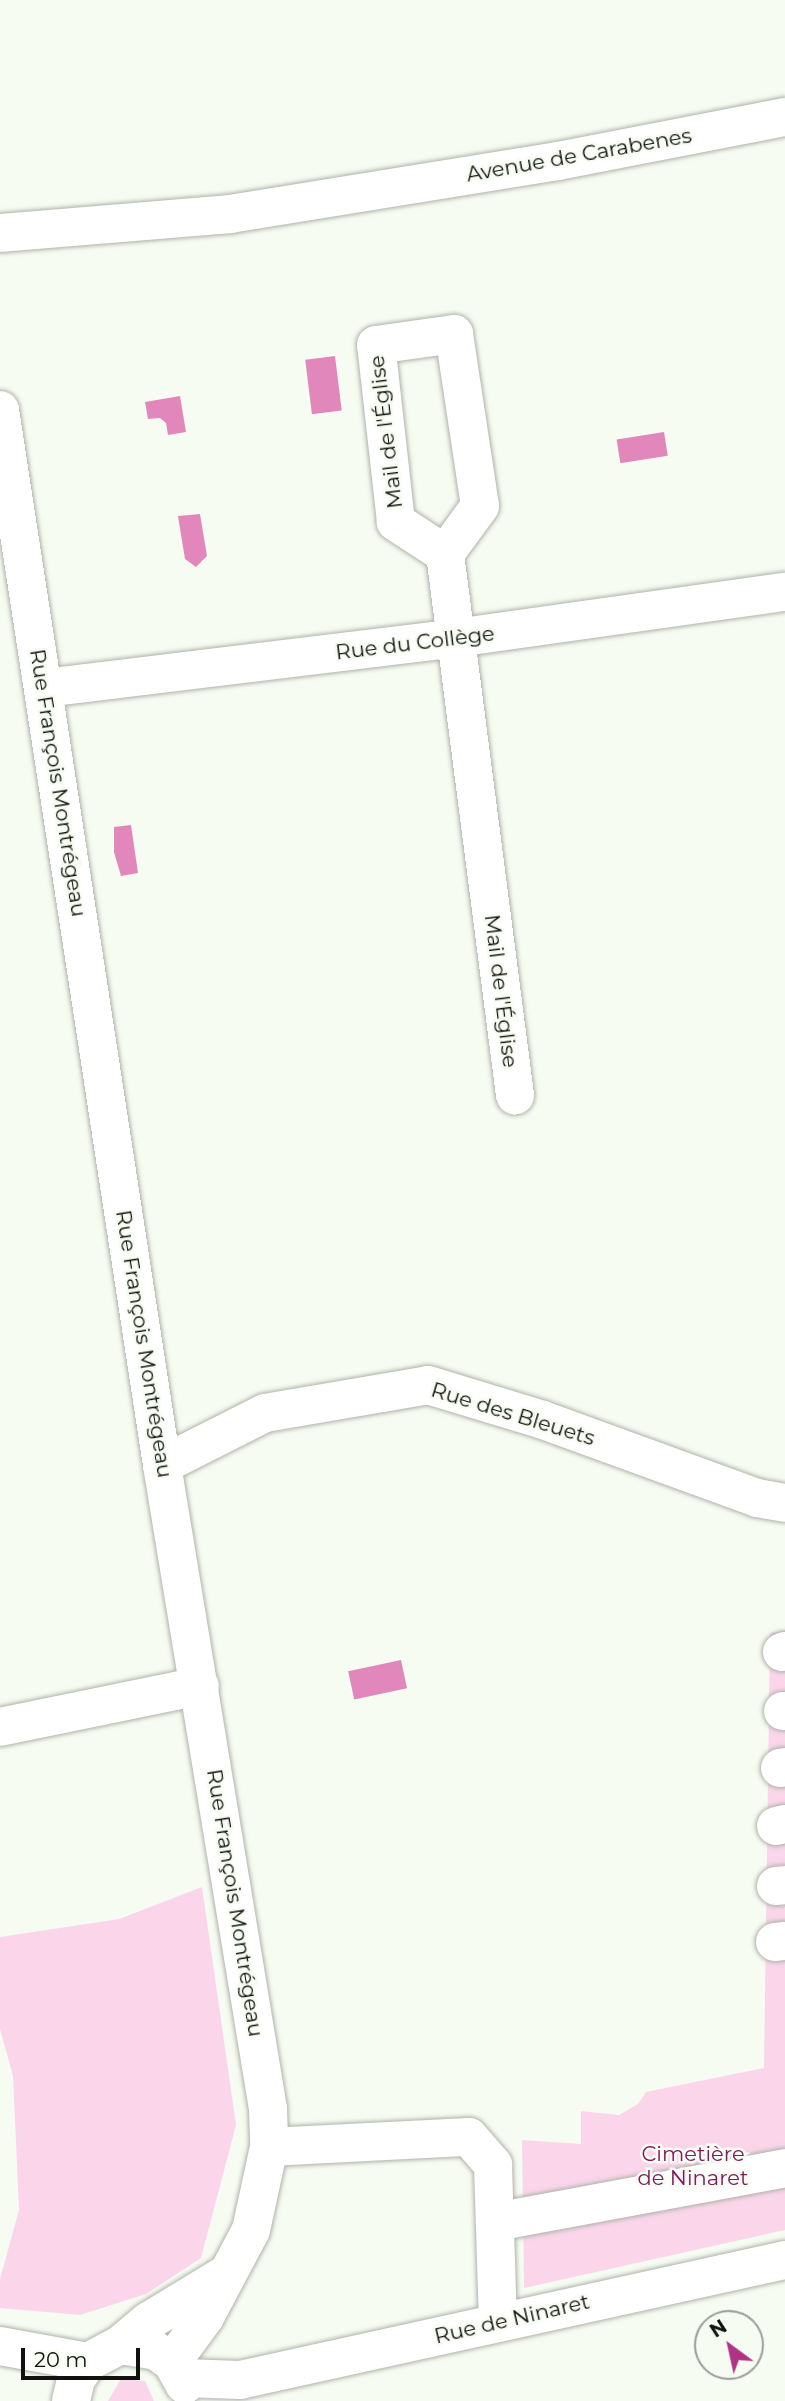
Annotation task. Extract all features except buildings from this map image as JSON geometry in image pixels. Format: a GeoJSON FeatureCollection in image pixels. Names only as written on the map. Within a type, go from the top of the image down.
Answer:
{"type":"FeatureCollection","features":[{"type":"Feature","properties":{"kind":"street","name":"Avenue de Carabenes"},"geometry":{"type":"LineString","coordinates":[[0,233],[230,214],[373,188],[558,161],[785,117]]}},
{"type":"Feature","properties":{"kind":"street","name":"Avenue de Carabenes"},"geometry":{"type":"LineString","coordinates":[[0,211],[227,190],[373,188]]}},
{"type":"Feature","properties":{"kind":"street","name":"Mail de l'Église"},"geometry":{"type":"LineString","coordinates":[[445,554],[396,522],[376,345],[454,334],[480,506],[445,554],[515,1095]]}},
{"type":"Feature","properties":{"kind":"street","name":"Rue François Montrégeau"},"geometry":{"type":"LineString","coordinates":[[0,410],[162,1465],[268,2109],[269,2147],[262,2193],[187,2386]]}},
{"type":"Feature","properties":{"kind":"street","name":"Rue du Collège"},"geometry":{"type":"LineString","coordinates":[[44,688],[456,638],[785,592]]}},
{"type":"Feature","properties":{"kind":"street","name":"Rue des Bleuets"},"geometry":{"type":"LineString","coordinates":[[162,1465],[265,1413],[428,1385],[543,1420],[757,1498],[785,1503]]}},
{"type":"Feature","properties":{"kind":"street"},"geometry":{"type":"LineString","coordinates":[[0,1727],[200,1686]]}},
{"type":"Feature","properties":{"kind":"street"},"geometry":{"type":"LineString","coordinates":[[269,2147],[470,2137],[493,2165],[498,2321]]}},
{"type":"Feature","properties":{"kind":"street"},"geometry":{"type":"LineString","coordinates":[[495,2222],[785,2168]]}},
{"type":"Feature","properties":{"kind":"street","name":"Rue de Ninaret"},"geometry":{"type":"LineString","coordinates":[[187,2386],[240,2380],[498,2321],[785,2260]]}},
{"type":"Feature","properties":{"kind":"street"},"geometry":{"type":"LineString","coordinates":[[12,2347],[71,2400],[76,2379],[104,2354],[149,2321],[230,2271]]}},
{"type":"Feature","properties":{"kind":"street"},"geometry":{"type":"LineString","coordinates":[[12,2347],[104,2354],[156,2351],[187,2386]]}},
{"type":"Feature","properties":{"kind":"green space","name":"Cimetière de Ninaret"},"geometry":{"type":"Polygon","coordinates":[[[785,1630],[785,2230],[524,2288],[522,2140],[581,2144],[581,2111],[619,2115],[638,2104],[646,2092],[764,2068],[770,1633],[785,1630]]]}},
{"type":"Feature","properties":{"kind":"green space"},"geometry":{"type":"Polygon","coordinates":[[[202,1887],[236,2125],[201,2258],[146,2294],[80,2315],[0,2308],[0,2279],[19,2210],[13,2076],[0,2029],[0,1937],[119,1919],[202,1887]]]}},
{"type":"Feature","properties":{"kind":"green space"},"geometry":{"type":"Polygon","coordinates":[[[121,2379],[145,2381],[154,2401],[108,2401],[121,2379]]]}},
{"type":"Feature","properties":{"kind":"shaded area"},"geometry":{"type":"Polygon","coordinates":[[[335,356],[342,411],[312,414],[305,360],[335,356]]]}},
{"type":"Feature","properties":{"kind":"shaded area"},"geometry":{"type":"Polygon","coordinates":[[[180,396],[186,432],[168,435],[166,423],[160,418],[148,419],[145,402],[180,396]]]}},
{"type":"Feature","properties":{"kind":"shaded area"},"geometry":{"type":"Polygon","coordinates":[[[664,432],[668,456],[620,463],[617,440],[664,432]]]}},
{"type":"Feature","properties":{"kind":"shaded area"},"geometry":{"type":"Polygon","coordinates":[[[200,514],[207,556],[196,567],[185,559],[178,516],[200,514]]]}},
{"type":"Feature","properties":{"kind":"shaded area"},"geometry":{"type":"Polygon","coordinates":[[[131,825],[138,873],[121,876],[114,852],[114,827],[131,825]]]}},
{"type":"Feature","properties":{"kind":"shaded area"},"geometry":{"type":"Polygon","coordinates":[[[401,1660],[407,1688],[354,1700],[348,1671],[401,1660]]]}}]}
